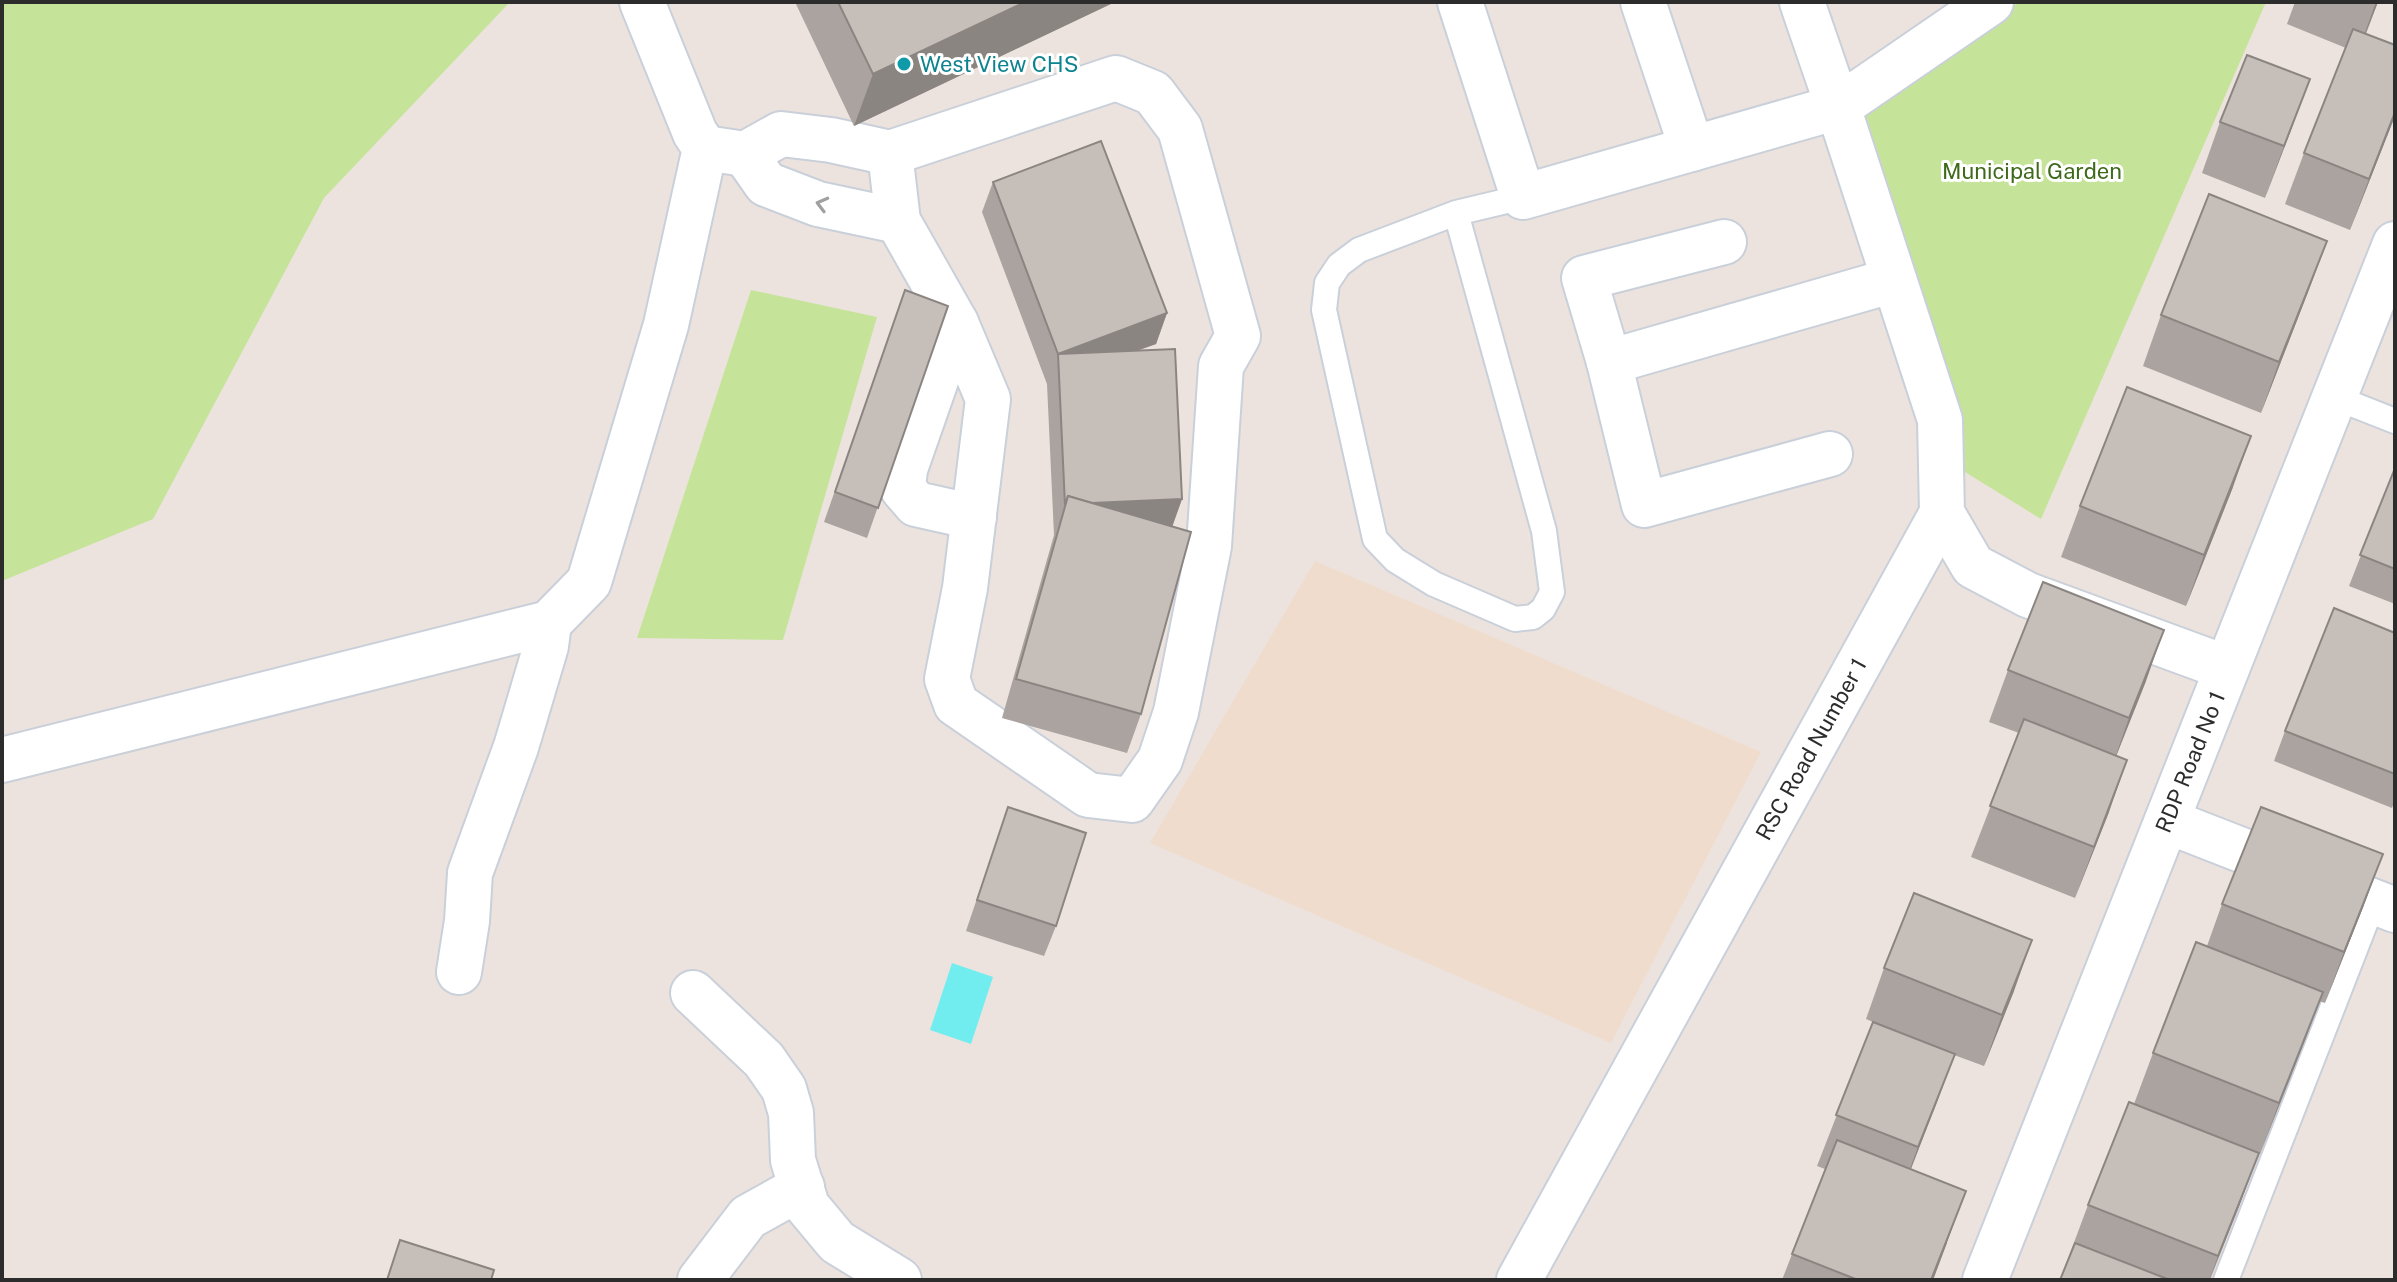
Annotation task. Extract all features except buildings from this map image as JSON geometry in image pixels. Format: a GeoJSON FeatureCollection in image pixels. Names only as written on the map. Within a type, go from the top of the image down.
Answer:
{"type":"FeatureCollection","features":[{"type":"Feature","properties":{"kind":"street"},"geometry":{"type":"LineString","coordinates":[[642,2],[695,133],[725,151],[766,184],[818,204],[898,221]]}},
{"type":"Feature","properties":{"kind":"street"},"geometry":{"type":"LineString","coordinates":[[1460,2],[1523,197],[1838,107],[1976,7]]}},
{"type":"Feature","properties":{"kind":"street"},"geometry":{"type":"LineString","coordinates":[[1643,2],[1692,149]]}},
{"type":"Feature","properties":{"kind":"street"},"geometry":{"type":"LineString","coordinates":[[1802,2],[1940,420],[1942,513],[1973,566],[2028,595],[2227,668]]}},
{"type":"Feature","properties":{"kind":"street"},"geometry":{"type":"LineString","coordinates":[[725,151],[781,134],[831,140],[890,153],[1116,78],[1153,93],[1180,129],[1238,336],[1221,366],[1209,546],[1176,712],[1160,760],[1132,800],[1088,795],[956,704],[947,679],[965,588],[988,399],[956,323],[898,221],[890,153]]}},
{"type":"Feature","properties":{"kind":"street"},"geometry":{"type":"LineString","coordinates":[[2,760],[549,623],[589,582],[666,325],[725,151]]}},
{"type":"Feature","properties":{"kind":"street"},"geometry":{"type":"LineString","coordinates":[[1724,242],[1584,278],[1609,362],[1644,505],[1830,454]]}},
{"type":"Feature","properties":{"kind":"street","name":"RDP Road No 1"},"geometry":{"type":"LineString","coordinates":[[1985,1280],[2395,244]]}},
{"type":"Feature","properties":{"kind":"street"},"geometry":{"type":"LineString","coordinates":[[1609,362],[1894,280]]}},
{"type":"Feature","properties":{"kind":"street"},"geometry":{"type":"LineString","coordinates":[[956,323],[905,469],[903,489],[916,504],[974,517]]}},
{"type":"Feature","properties":{"kind":"street","name":"RSC Road Number 1"},"geometry":{"type":"LineString","coordinates":[[1519,1280],[1942,513]]}},
{"type":"Feature","properties":{"kind":"street"},"geometry":{"type":"LineString","coordinates":[[459,972],[470,873],[516,747],[546,646],[549,623]]}},
{"type":"Feature","properties":{"kind":"street"},"geometry":{"type":"LineString","coordinates":[[2167,821],[2384,906]]}},
{"type":"Feature","properties":{"kind":"street"},"geometry":{"type":"LineString","coordinates":[[693,993],[764,1060],[784,1089],[791,1113],[793,1160],[807,1206],[837,1242],[899,1280]]}},
{"type":"Feature","properties":{"kind":"street"},"geometry":{"type":"LineString","coordinates":[[700,1280],[748,1217],[802,1187]]}},
{"type":"Feature","properties":{"kind":"lane"},"geometry":{"type":"LineString","coordinates":[[1456,213],[1544,531],[1552,592],[1543,609],[1533,617],[1515,619],[1434,584],[1395,560],[1375,539],[1324,310],[1327,283],[1339,265],[1359,250],[1456,213],[1523,197]]}},
{"type":"Feature","properties":{"kind":"lane"},"geometry":{"type":"LineString","coordinates":[[2334,397],[2395,421]]}},
{"type":"Feature","properties":{"kind":"lane"},"geometry":{"type":"LineString","coordinates":[[2226,1280],[2384,906]]}},
{"type":"Feature","properties":{"kind":"shaded area"},"geometry":{"type":"Polygon","coordinates":[[[1315,561],[1761,752],[1611,1043],[1150,843],[1315,561]]]}},
{"type":"Feature","properties":{"kind":"green space"},"geometry":{"type":"Polygon","coordinates":[[[2,2],[510,2],[324,198],[153,519],[2,581],[2,2]]]}},
{"type":"Feature","properties":{"kind":"green space","name":"Municipal Garden"},"geometry":{"type":"Polygon","coordinates":[[[2019,2],[2266,2],[2041,519],[1965,472],[1861,110],[2019,2]]]}},
{"type":"Feature","properties":{"kind":"green space"},"geometry":{"type":"Polygon","coordinates":[[[751,290],[877,317],[783,640],[637,638],[751,290]]]}},
{"type":"Feature","properties":{"kind":"water"},"geometry":{"type":"Polygon","coordinates":[[[952,963],[993,977],[971,1044],[930,1030],[952,963]]]}},
{"type":"Feature","properties":{"kind":"place","name":"West View CHS"},"geometry":{"type":"Point","coordinates":[904,64]}}]}
